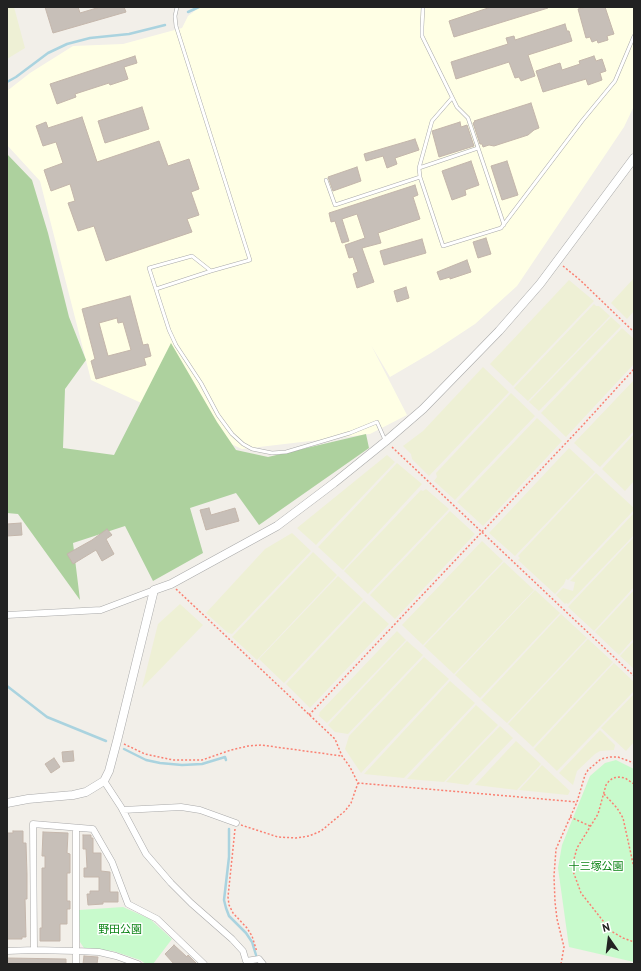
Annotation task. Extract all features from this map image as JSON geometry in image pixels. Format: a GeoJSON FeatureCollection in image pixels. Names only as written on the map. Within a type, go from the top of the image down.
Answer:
{"type":"FeatureCollection","features":[{"type":"Feature","properties":{"kind":"street"},"geometry":{"type":"LineString","coordinates":[[7,615],[101,610],[171,584],[277,526],[334,483],[423,409],[499,332],[557,261],[634,158]]}},
{"type":"Feature","properties":{"kind":"street"},"geometry":{"type":"LineString","coordinates":[[7,803],[86,792],[104,780],[109,771],[117,741],[154,590]]}},
{"type":"Feature","properties":{"kind":"street"},"geometry":{"type":"LineString","coordinates":[[104,780],[123,810],[146,854],[176,888],[232,939],[243,951],[247,962],[261,962]]}},
{"type":"Feature","properties":{"kind":"street"},"geometry":{"type":"LineString","coordinates":[[123,810],[181,807],[200,810],[236,823]]}},
{"type":"Feature","properties":{"kind":"street"},"geometry":{"type":"LineString","coordinates":[[34,950],[33,824],[93,829],[112,862],[128,904],[158,919],[204,964]]}},
{"type":"Feature","properties":{"kind":"street"},"geometry":{"type":"LineString","coordinates":[[76,828],[76,964]]}},
{"type":"Feature","properties":{"kind":"street"},"geometry":{"type":"LineString","coordinates":[[7,951],[34,950],[99,952],[138,964]]}},
{"type":"Feature","properties":{"kind":"lane"},"geometry":{"type":"LineString","coordinates":[[156,289],[250,260],[176,26],[175,16],[177,7]]}},
{"type":"Feature","properties":{"kind":"lane"},"geometry":{"type":"LineString","coordinates":[[423,7],[422,36],[457,107],[468,118],[504,225]]}},
{"type":"Feature","properties":{"kind":"lane"},"geometry":{"type":"LineString","coordinates":[[452,98],[432,121],[419,168],[420,178],[443,246],[501,228],[504,225],[582,121],[615,81],[634,36]]}},
{"type":"Feature","properties":{"kind":"lane"},"geometry":{"type":"LineString","coordinates":[[419,168],[478,148]]}},
{"type":"Feature","properties":{"kind":"lane"},"geometry":{"type":"LineString","coordinates":[[326,180],[335,205],[420,178]]}},
{"type":"Feature","properties":{"kind":"lane"},"geometry":{"type":"LineString","coordinates":[[211,271],[192,256],[149,268],[169,330],[176,345],[201,383],[218,415],[232,434],[243,444],[252,449],[272,453],[286,452],[350,433],[378,422],[386,441]]}},
{"type":"Feature","properties":{"kind":"path"},"geometry":{"type":"LineString","coordinates":[[557,261],[580,280],[634,332]]}},
{"type":"Feature","properties":{"kind":"path"},"geometry":{"type":"LineString","coordinates":[[309,715],[583,426],[634,369]]}},
{"type":"Feature","properties":{"kind":"path"},"geometry":{"type":"LineString","coordinates":[[386,441],[481,533],[634,676]]}},
{"type":"Feature","properties":{"kind":"path"},"geometry":{"type":"LineString","coordinates":[[171,584],[335,739],[342,756],[358,782],[351,803],[346,811],[321,831],[309,836],[296,838],[278,836],[248,828],[236,823],[228,897],[233,913],[247,928],[252,936],[261,962]]}},
{"type":"Feature","properties":{"kind":"path"},"geometry":{"type":"LineString","coordinates":[[117,741],[145,754],[173,760],[202,760],[230,750],[261,745],[342,756]]}},
{"type":"Feature","properties":{"kind":"path"},"geometry":{"type":"LineString","coordinates":[[561,964],[564,947],[557,919],[554,876],[556,849],[577,802],[585,775],[588,770],[600,759],[610,756],[618,757],[634,764]]}},
{"type":"Feature","properties":{"kind":"path"},"geometry":{"type":"LineString","coordinates":[[634,784],[625,778],[618,777],[613,778],[606,785],[598,814],[577,848],[573,871],[581,893],[611,931],[634,942]]}},
{"type":"Feature","properties":{"kind":"path"},"geometry":{"type":"LineString","coordinates":[[358,782],[577,802]]}},
{"type":"Feature","properties":{"kind":"path"},"geometry":{"type":"LineString","coordinates":[[604,794],[617,808],[623,818],[634,868]]}},
{"type":"Feature","properties":{"kind":"path"},"geometry":{"type":"LineString","coordinates":[[570,817],[590,826]]}},
{"type":"Feature","properties":{"kind":"shaded area"},"geometry":{"type":"Polygon","coordinates":[[[7,7],[14,7],[25,48],[7,59],[7,7]]]}},
{"type":"Feature","properties":{"kind":"shaded area"},"geometry":{"type":"Polygon","coordinates":[[[200,7],[634,7],[634,106],[624,127],[517,286],[475,324],[431,353],[390,377],[371,345],[407,415],[370,434],[242,449],[91,380],[40,181],[7,145],[7,91],[30,73],[73,46],[123,44],[182,28],[188,16],[200,7]]]}},
{"type":"Feature","properties":{"kind":"shaded area"},"geometry":{"type":"Polygon","coordinates":[[[634,278],[634,311],[627,319],[611,303],[634,278]]]}},
{"type":"Feature","properties":{"kind":"shaded area"},"geometry":{"type":"Polygon","coordinates":[[[569,280],[594,301],[513,386],[490,364],[569,280]]]}},
{"type":"Feature","properties":{"kind":"shaded area"},"geometry":{"type":"Polygon","coordinates":[[[594,304],[599,306],[610,316],[528,401],[514,388],[594,304]]]}},
{"type":"Feature","properties":{"kind":"shaded area"},"geometry":{"type":"Polygon","coordinates":[[[611,317],[621,326],[539,411],[529,402],[611,317]]]}},
{"type":"Feature","properties":{"kind":"shaded area"},"geometry":{"type":"Polygon","coordinates":[[[622,328],[634,339],[634,364],[566,437],[541,413],[622,328]]]}},
{"type":"Feature","properties":{"kind":"shaded area"},"geometry":{"type":"Polygon","coordinates":[[[483,367],[509,392],[429,476],[412,459],[411,454],[403,446],[423,431],[483,367]]]}},
{"type":"Feature","properties":{"kind":"shaded area"},"geometry":{"type":"Polygon","coordinates":[[[634,380],[634,431],[600,467],[574,443],[634,380]]]}},
{"type":"Feature","properties":{"kind":"shaded area"},"geometry":{"type":"Polygon","coordinates":[[[511,393],[535,416],[455,500],[434,481],[437,477],[436,473],[511,393]]]}},
{"type":"Feature","properties":{"kind":"shaded area"},"geometry":{"type":"Polygon","coordinates":[[[537,418],[562,441],[483,526],[457,502],[537,418]]]}},
{"type":"Feature","properties":{"kind":"shaded area"},"geometry":{"type":"Polygon","coordinates":[[[634,434],[634,481],[625,491],[602,469],[634,434]]]}},
{"type":"Feature","properties":{"kind":"shaded area"},"geometry":{"type":"Polygon","coordinates":[[[569,448],[595,472],[515,556],[489,533],[569,448]]]}},
{"type":"Feature","properties":{"kind":"shaded area"},"geometry":{"type":"Polygon","coordinates":[[[387,455],[395,462],[316,545],[297,528],[387,455]]]}},
{"type":"Feature","properties":{"kind":"shaded area"},"geometry":{"type":"Polygon","coordinates":[[[397,463],[422,484],[343,570],[318,547],[397,463]]]}},
{"type":"Feature","properties":{"kind":"shaded area"},"geometry":{"type":"Polygon","coordinates":[[[596,473],[634,508],[634,510],[568,580],[566,579],[564,584],[555,594],[518,560],[520,558],[518,556],[596,473]]]}},
{"type":"Feature","properties":{"kind":"shaded area"},"geometry":{"type":"Polygon","coordinates":[[[426,489],[449,509],[368,594],[344,571],[421,490],[423,491],[426,489]]]}},
{"type":"Feature","properties":{"kind":"shaded area"},"geometry":{"type":"Polygon","coordinates":[[[450,511],[475,534],[395,619],[370,595],[450,511]]]}},
{"type":"Feature","properties":{"kind":"shaded area"},"geometry":{"type":"Polygon","coordinates":[[[634,513],[634,535],[568,604],[565,604],[556,595],[563,588],[573,591],[575,582],[570,581],[634,513]]]}},
{"type":"Feature","properties":{"kind":"shaded area"},"geometry":{"type":"Polygon","coordinates":[[[292,533],[311,551],[232,634],[228,633],[206,613],[265,549],[292,533]]]}},
{"type":"Feature","properties":{"kind":"shaded area"},"geometry":{"type":"Polygon","coordinates":[[[634,537],[634,587],[594,631],[568,607],[634,537]]]}},
{"type":"Feature","properties":{"kind":"shaded area"},"geometry":{"type":"Polygon","coordinates":[[[482,541],[503,561],[423,645],[402,625],[482,541]]]}},
{"type":"Feature","properties":{"kind":"shaded area"},"geometry":{"type":"Polygon","coordinates":[[[313,552],[337,575],[257,660],[232,637],[313,552]]]}},
{"type":"Feature","properties":{"kind":"shaded area"},"geometry":{"type":"Polygon","coordinates":[[[504,562],[534,590],[454,674],[424,646],[504,562]]]}},
{"type":"Feature","properties":{"kind":"shaded area"},"geometry":{"type":"Polygon","coordinates":[[[338,576],[363,599],[284,683],[259,659],[338,576]]]}},
{"type":"Feature","properties":{"kind":"shaded area"},"geometry":{"type":"Polygon","coordinates":[[[535,590],[560,613],[480,698],[455,675],[535,590]]]}},
{"type":"Feature","properties":{"kind":"shaded area"},"geometry":{"type":"Polygon","coordinates":[[[634,590],[634,638],[619,655],[595,632],[634,590]]]}},
{"type":"Feature","properties":{"kind":"shaded area"},"geometry":{"type":"Polygon","coordinates":[[[364,601],[389,624],[310,708],[286,684],[364,601]]]}},
{"type":"Feature","properties":{"kind":"shaded area"},"geometry":{"type":"Polygon","coordinates":[[[180,604],[203,625],[142,688],[158,624],[180,604]]]}},
{"type":"Feature","properties":{"kind":"shaded area"},"geometry":{"type":"Polygon","coordinates":[[[561,614],[587,638],[507,723],[481,700],[561,614]]]}},
{"type":"Feature","properties":{"kind":"shaded area"},"geometry":{"type":"Polygon","coordinates":[[[397,631],[406,640],[327,723],[318,715],[320,714],[319,713],[397,631]]]}},
{"type":"Feature","properties":{"kind":"shaded area"},"geometry":{"type":"Polygon","coordinates":[[[588,639],[613,662],[533,747],[508,724],[588,639]]]}},
{"type":"Feature","properties":{"kind":"shaded area"},"geometry":{"type":"Polygon","coordinates":[[[407,641],[423,655],[348,734],[335,732],[328,725],[407,641]]]}},
{"type":"Feature","properties":{"kind":"shaded area"},"geometry":{"type":"Polygon","coordinates":[[[634,641],[634,669],[620,656],[634,641]]]}},
{"type":"Feature","properties":{"kind":"shaded area"},"geometry":{"type":"Polygon","coordinates":[[[424,657],[449,679],[361,773],[345,749],[349,736],[424,657]]]}},
{"type":"Feature","properties":{"kind":"shaded area"},"geometry":{"type":"Polygon","coordinates":[[[614,663],[634,682],[634,691],[557,771],[534,749],[614,663]]]}},
{"type":"Feature","properties":{"kind":"shaded area"},"geometry":{"type":"Polygon","coordinates":[[[450,681],[475,703],[404,778],[364,774],[450,681]]]}},
{"type":"Feature","properties":{"kind":"shaded area"},"geometry":{"type":"Polygon","coordinates":[[[634,694],[634,742],[626,751],[601,728],[634,694]]]}},
{"type":"Feature","properties":{"kind":"shaded area"},"geometry":{"type":"Polygon","coordinates":[[[476,705],[498,725],[444,782],[407,779],[476,705]]]}},
{"type":"Feature","properties":{"kind":"shaded area"},"geometry":{"type":"Polygon","coordinates":[[[500,726],[513,738],[468,785],[446,782],[500,726]]]}},
{"type":"Feature","properties":{"kind":"shaded area"},"geometry":{"type":"Polygon","coordinates":[[[600,730],[615,745],[614,750],[600,751],[595,754],[577,771],[573,785],[559,773],[600,730]]]}},
{"type":"Feature","properties":{"kind":"shaded area"},"geometry":{"type":"Polygon","coordinates":[[[516,741],[541,764],[517,790],[475,785],[516,741]]]}},
{"type":"Feature","properties":{"kind":"shaded area"},"geometry":{"type":"Polygon","coordinates":[[[542,765],[570,791],[568,795],[519,790],[542,765]]]}},
{"type":"Feature","properties":{"kind":"green space"},"geometry":{"type":"Polygon","coordinates":[[[7,154],[32,180],[48,233],[69,317],[86,360],[65,389],[63,448],[114,455],[171,343],[217,422],[236,450],[268,457],[366,434],[369,448],[259,525],[236,493],[190,508],[203,553],[153,581],[125,526],[73,543],[80,600],[18,514],[7,513],[7,154]]]}},
{"type":"Feature","properties":{"kind":"green space","name":"十三塚公園"},"geometry":{"type":"Polygon","coordinates":[[[616,760],[634,769],[634,962],[569,947],[558,868],[562,845],[590,776],[605,763],[616,760]]]}},
{"type":"Feature","properties":{"kind":"green space","name":"野田公園"},"geometry":{"type":"Polygon","coordinates":[[[123,907],[150,919],[172,939],[153,964],[146,964],[140,960],[113,951],[84,948],[80,942],[79,910],[123,907]]]}},
{"type":"Feature","properties":{"kind":"building"},"geometry":{"type":"Polygon","coordinates":[[[45,7],[78,7],[80,13],[100,7],[124,7],[126,12],[53,33],[45,7]]]}},
{"type":"Feature","properties":{"kind":"building"},"geometry":{"type":"Polygon","coordinates":[[[491,7],[548,8],[454,37],[449,21],[491,7]]]}},
{"type":"Feature","properties":{"kind":"building"},"geometry":{"type":"Polygon","coordinates":[[[586,7],[605,7],[614,34],[607,36],[608,40],[598,43],[597,40],[592,42],[590,37],[586,38],[578,9],[586,7]]]}},
{"type":"Feature","properties":{"kind":"building"},"geometry":{"type":"Polygon","coordinates":[[[565,24],[572,41],[528,55],[535,76],[521,81],[519,77],[515,78],[509,62],[456,79],[451,62],[508,44],[506,38],[514,36],[515,40],[565,24]]]}},
{"type":"Feature","properties":{"kind":"building"},"geometry":{"type":"Polygon","coordinates":[[[135,56],[137,63],[124,67],[128,79],[110,85],[109,83],[75,94],[76,97],[57,104],[50,84],[135,56]]]}},
{"type":"Feature","properties":{"kind":"building"},"geometry":{"type":"Polygon","coordinates":[[[594,56],[596,61],[602,59],[606,71],[600,73],[602,80],[588,85],[586,79],[543,92],[536,71],[560,63],[562,70],[580,64],[579,61],[594,56]]]}},
{"type":"Feature","properties":{"kind":"building"},"geometry":{"type":"Polygon","coordinates":[[[531,103],[539,128],[528,135],[494,146],[489,145],[483,147],[482,144],[480,144],[473,123],[475,122],[474,121],[531,103]]]}},
{"type":"Feature","properties":{"kind":"building"},"geometry":{"type":"Polygon","coordinates":[[[142,107],[149,129],[105,143],[98,121],[142,107]]]}},
{"type":"Feature","properties":{"kind":"building"},"geometry":{"type":"Polygon","coordinates":[[[82,117],[97,162],[159,141],[168,166],[189,159],[199,189],[191,192],[199,215],[187,219],[192,232],[106,261],[94,226],[78,231],[68,203],[75,201],[70,184],[51,191],[44,170],[63,163],[56,142],[43,146],[36,126],[46,122],[48,128],[82,117]]]}},
{"type":"Feature","properties":{"kind":"building"},"geometry":{"type":"Polygon","coordinates":[[[460,122],[461,127],[467,125],[474,146],[439,157],[432,131],[460,122]]]}},
{"type":"Feature","properties":{"kind":"building"},"geometry":{"type":"Polygon","coordinates":[[[415,139],[419,150],[395,158],[397,164],[387,168],[383,156],[366,161],[364,154],[415,139]]]}},
{"type":"Feature","properties":{"kind":"building"},"geometry":{"type":"Polygon","coordinates":[[[471,161],[479,185],[465,190],[466,195],[452,200],[442,171],[471,161]]]}},
{"type":"Feature","properties":{"kind":"building"},"geometry":{"type":"Polygon","coordinates":[[[507,161],[518,195],[502,200],[491,166],[507,161]]]}},
{"type":"Feature","properties":{"kind":"building"},"geometry":{"type":"Polygon","coordinates":[[[357,167],[361,181],[333,191],[328,177],[357,167]]]}},
{"type":"Feature","properties":{"kind":"building"},"geometry":{"type":"Polygon","coordinates":[[[415,185],[418,195],[413,197],[420,219],[378,233],[381,243],[362,248],[374,282],[357,288],[353,274],[358,272],[353,257],[349,258],[345,245],[365,238],[357,214],[342,219],[349,241],[342,243],[335,221],[331,222],[329,213],[415,185]]]}},
{"type":"Feature","properties":{"kind":"building"},"geometry":{"type":"Polygon","coordinates":[[[486,238],[491,254],[478,258],[473,242],[486,238]]]}},
{"type":"Feature","properties":{"kind":"building"},"geometry":{"type":"Polygon","coordinates":[[[422,239],[426,253],[384,265],[380,251],[422,239]]]}},
{"type":"Feature","properties":{"kind":"building"},"geometry":{"type":"Polygon","coordinates":[[[467,260],[471,272],[450,279],[450,277],[440,280],[437,272],[467,260]]]}},
{"type":"Feature","properties":{"kind":"building"},"geometry":{"type":"Polygon","coordinates":[[[406,287],[409,298],[397,302],[394,291],[406,287]]]}},
{"type":"Feature","properties":{"kind":"building"},"geometry":{"type":"Polygon","coordinates":[[[130,296],[143,345],[148,344],[151,356],[144,358],[146,365],[96,379],[91,361],[95,359],[82,309],[130,296]],[[117,318],[99,323],[108,356],[131,350],[123,322],[118,323],[117,318]]]}},
{"type":"Feature","properties":{"kind":"building"},"geometry":{"type":"Polygon","coordinates":[[[209,508],[211,515],[235,508],[239,521],[206,530],[200,510],[209,508]]]}},
{"type":"Feature","properties":{"kind":"building"},"geometry":{"type":"Polygon","coordinates":[[[21,523],[22,535],[7,536],[7,524],[21,523]]]}},
{"type":"Feature","properties":{"kind":"building"},"geometry":{"type":"Polygon","coordinates":[[[107,529],[112,535],[106,539],[114,554],[102,561],[96,550],[73,564],[67,554],[92,540],[107,529]]]}},
{"type":"Feature","properties":{"kind":"building"},"geometry":{"type":"Polygon","coordinates":[[[73,751],[74,761],[63,762],[62,752],[73,751]]]}},
{"type":"Feature","properties":{"kind":"building"},"geometry":{"type":"Polygon","coordinates":[[[54,758],[60,767],[51,773],[45,764],[54,758]]]}},
{"type":"Feature","properties":{"kind":"building"},"geometry":{"type":"Polygon","coordinates":[[[13,831],[23,831],[23,843],[26,843],[26,937],[22,937],[22,939],[7,939],[7,833],[13,833],[13,831]]]}},
{"type":"Feature","properties":{"kind":"building"},"geometry":{"type":"Polygon","coordinates":[[[43,832],[68,833],[67,853],[70,854],[70,873],[67,873],[67,901],[70,901],[70,909],[67,909],[67,924],[60,924],[60,941],[40,941],[40,928],[42,928],[42,868],[45,868],[45,856],[42,856],[43,832]]]}},
{"type":"Feature","properties":{"kind":"building"},"geometry":{"type":"Polygon","coordinates":[[[83,835],[91,835],[91,838],[93,838],[93,853],[101,853],[101,871],[110,872],[110,892],[118,892],[118,902],[103,902],[103,904],[88,905],[87,894],[90,894],[90,891],[99,891],[99,877],[84,877],[84,868],[87,868],[86,849],[83,849],[83,835]]]}},
{"type":"Feature","properties":{"kind":"building"},"geometry":{"type":"Polygon","coordinates":[[[174,945],[187,957],[188,955],[197,964],[174,964],[165,954],[174,945]]]}},
{"type":"Feature","properties":{"kind":"building"},"geometry":{"type":"Polygon","coordinates":[[[84,956],[98,957],[97,964],[83,964],[84,956]]]}},
{"type":"Feature","properties":{"kind":"building"},"geometry":{"type":"Polygon","coordinates":[[[7,958],[66,959],[66,964],[7,964],[7,958]]]}},
{"type":"Feature","properties":{"kind":"waterway"},"geometry":{"type":"LineString","coordinates":[[188,12],[199,7]]}},
{"type":"Feature","properties":{"kind":"waterway"},"geometry":{"type":"LineString","coordinates":[[7,82],[48,53],[67,44],[90,38],[129,34],[165,25]]}},
{"type":"Feature","properties":{"kind":"waterway"},"geometry":{"type":"LineString","coordinates":[[7,686],[47,717],[106,741]]}},
{"type":"Feature","properties":{"kind":"waterway"},"geometry":{"type":"LineString","coordinates":[[124,749],[146,760],[160,763],[182,765],[202,764],[225,757],[226,760]]}},
{"type":"Feature","properties":{"kind":"waterway"},"geometry":{"type":"LineString","coordinates":[[229,829],[229,857],[224,900],[229,916],[246,933],[252,942],[256,955]]}}]}
